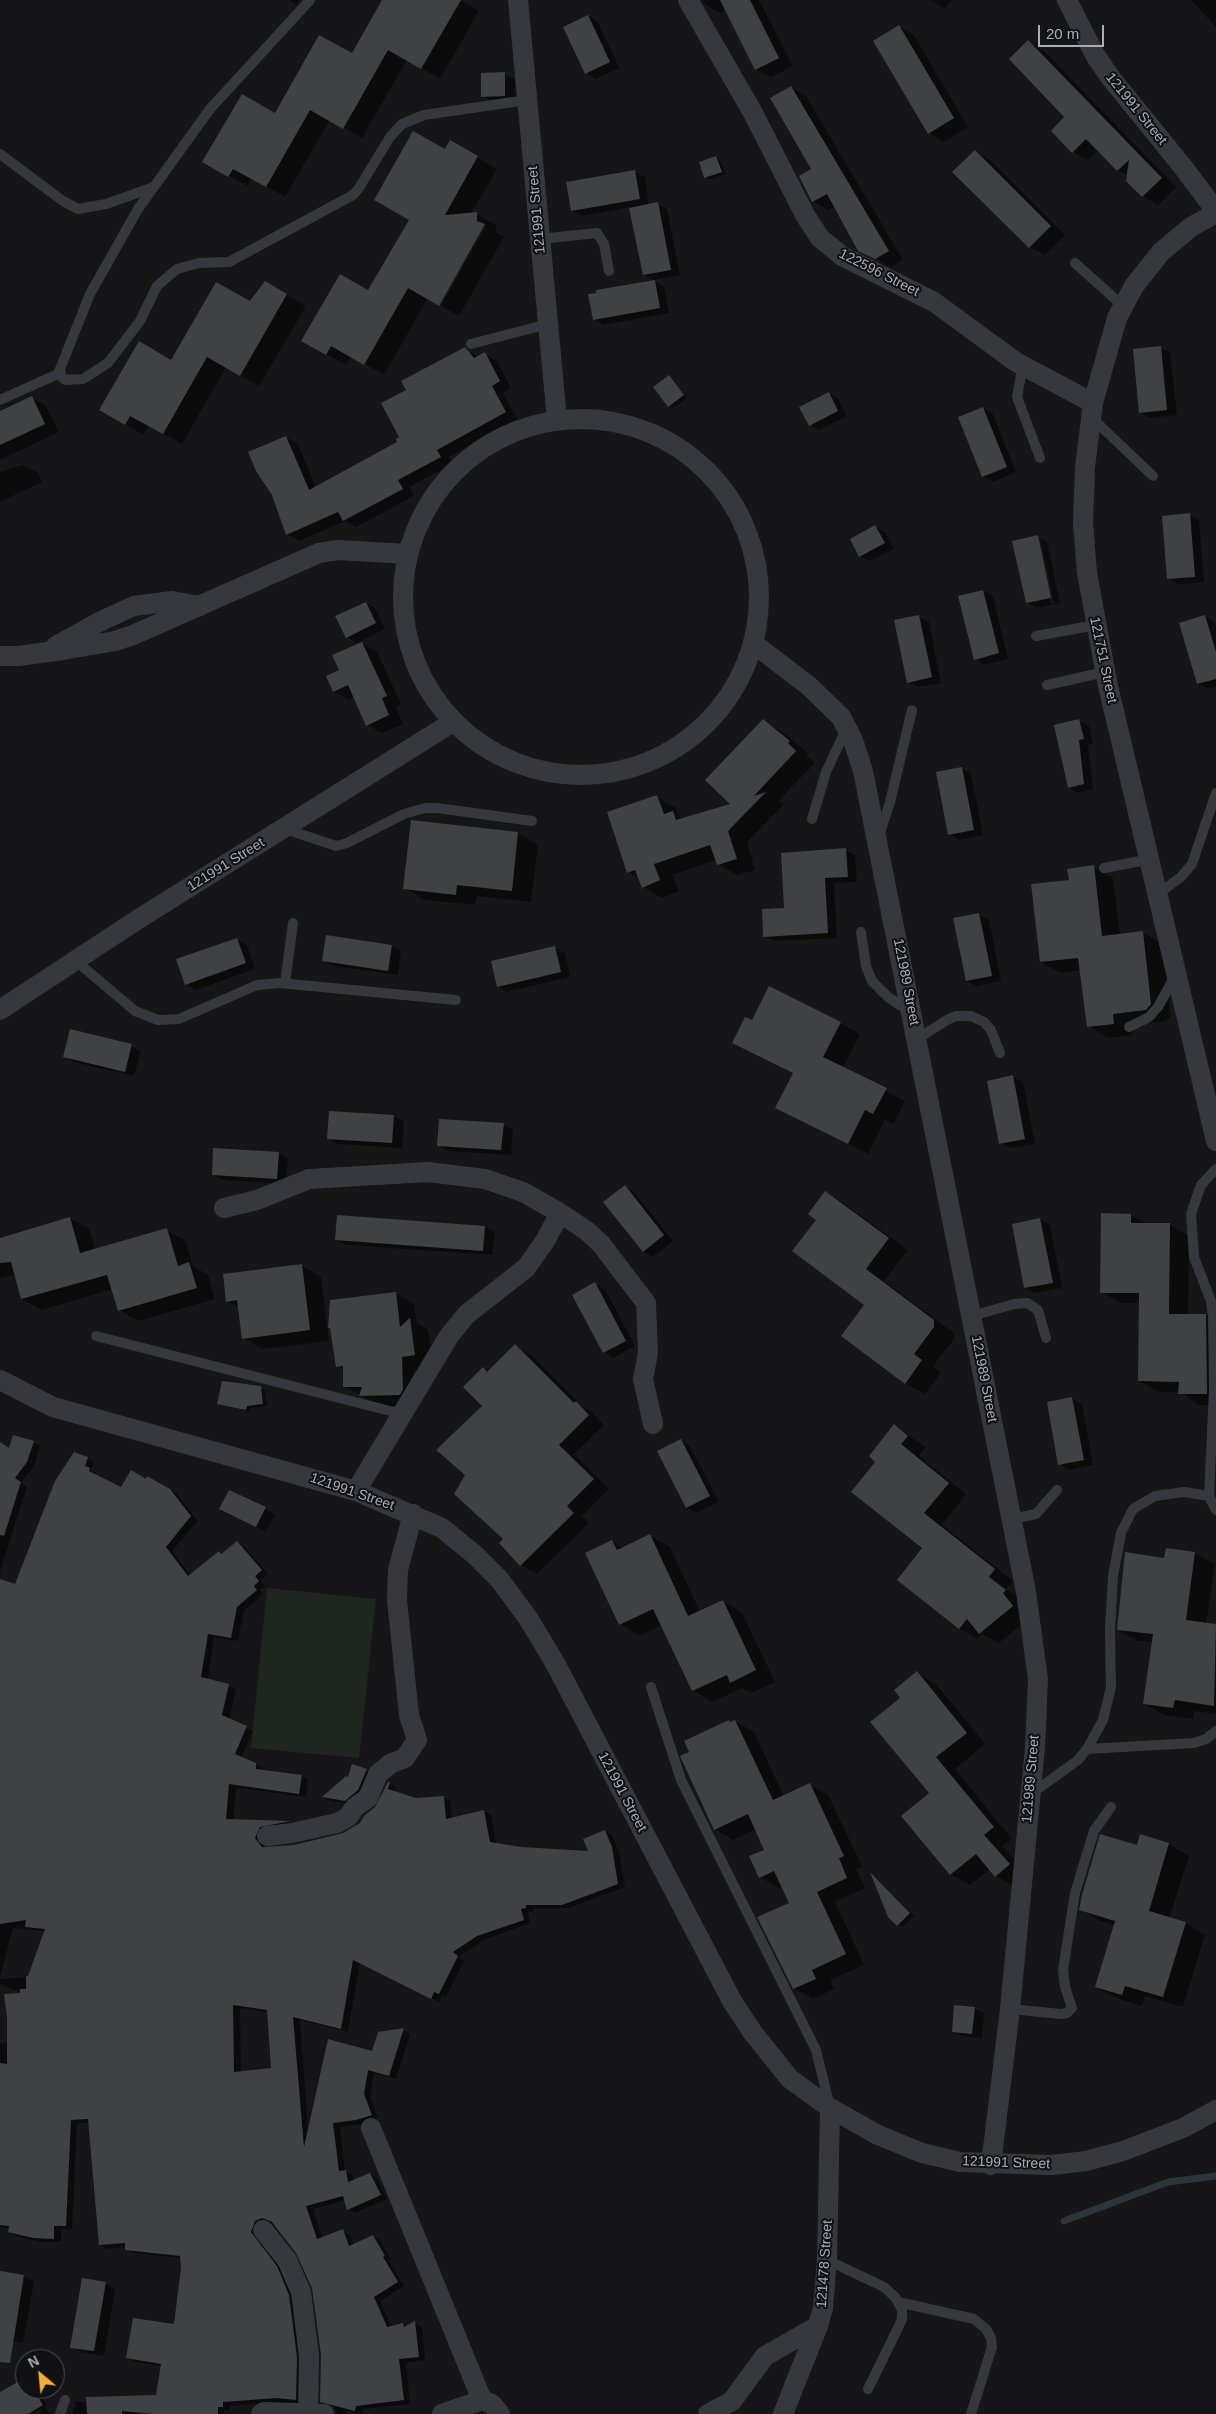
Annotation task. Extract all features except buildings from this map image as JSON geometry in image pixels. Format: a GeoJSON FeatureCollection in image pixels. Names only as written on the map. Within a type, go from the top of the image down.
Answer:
{"type":"FeatureCollection","features":[{"type":"Feature","properties":{"kind":"street","name":"121991 Street"},"geometry":{"type":"LineString","coordinates":[[518,0],[557,420]]}},
{"type":"Feature","properties":{"kind":"street","name":"122596 Street"},"geometry":{"type":"LineString","coordinates":[[688,0],[753,112],[805,215],[820,238],[842,256],[934,302],[983,340],[1092,410]]}},
{"type":"Feature","properties":{"kind":"street","name":"121991 Street"},"geometry":{"type":"LineString","coordinates":[[1067,0],[1095,55],[1110,77],[1183,167],[1216,212]]}},
{"type":"Feature","properties":{"kind":"street","name":"121751 Street"},"geometry":{"type":"LineString","coordinates":[[1216,212],[1191,227],[1161,252],[1147,268],[1124,306],[1109,339],[1092,410],[1085,467],[1083,522],[1087,573],[1105,672],[1151,859],[1216,1141]]}},
{"type":"Feature","properties":{"kind":"street"},"geometry":{"type":"LineString","coordinates":[[589,418],[621,422],[644,430],[680,447],[705,467],[731,498],[743,519],[754,549],[760,581],[760,613],[754,644],[744,670],[732,693],[716,714],[675,749],[651,761],[626,769],[590,774],[546,772],[496,754],[474,740],[453,722],[434,699],[419,672],[409,644],[403,606],[403,584],[408,554],[420,520],[438,490],[462,464],[490,443],[522,428],[557,420],[589,418]]}},
{"type":"Feature","properties":{"kind":"street"},"geometry":{"type":"LineString","coordinates":[[0,656],[46,652],[115,641],[149,630],[319,553],[338,550],[408,554]]}},
{"type":"Feature","properties":{"kind":"street"},"geometry":{"type":"LineString","coordinates":[[46,652],[101,620],[134,606],[172,601],[200,606]]}},
{"type":"Feature","properties":{"kind":"street","name":"121989 Street"},"geometry":{"type":"LineString","coordinates":[[754,644],[825,700],[846,726],[863,771],[1026,1592],[1038,1679],[1030,1795],[1010,2009],[991,2165]]}},
{"type":"Feature","properties":{"kind":"street","name":"121991 Street"},"geometry":{"type":"LineString","coordinates":[[0,1010],[453,722]]}},
{"type":"Feature","properties":{"kind":"street"},"geometry":{"type":"LineString","coordinates":[[224,1208],[257,1200],[309,1178],[428,1172],[485,1179],[524,1192],[587,1231],[601,1244],[646,1303],[648,1353],[642,1379],[653,1424]]}},
{"type":"Feature","properties":{"kind":"street"},"geometry":{"type":"LineString","coordinates":[[356,1490],[461,1320],[526,1268],[545,1241],[560,1213]]}},
{"type":"Feature","properties":{"kind":"street","name":"121991 Street"},"geometry":{"type":"LineString","coordinates":[[0,1380],[53,1407],[356,1490],[442,1528],[475,1555],[499,1579],[528,1618],[555,1663],[732,2001],[753,2033],[790,2079],[830,2108],[878,2135],[922,2153],[960,2162],[991,2165],[1052,2165],[1086,2161],[1123,2151],[1174,2132],[1216,2110]]}},
{"type":"Feature","properties":{"kind":"street"},"geometry":{"type":"LineString","coordinates":[[267,1836],[337,1823],[348,1817],[355,1807],[368,1798],[378,1774],[390,1764],[405,1758],[418,1740],[409,1715],[397,1600],[398,1570],[413,1514]]}},
{"type":"Feature","properties":{"kind":"street","name":"121478 Street"},"geometry":{"type":"LineString","coordinates":[[783,2414],[818,2326],[823,2308],[827,2260],[830,2108]]}},
{"type":"Feature","properties":{"kind":"street"},"geometry":{"type":"LineString","coordinates":[[371,2128],[482,2400]]}},
{"type":"Feature","properties":{"kind":"street"},"geometry":{"type":"LineString","coordinates":[[261,2414],[264,2412],[316,2413],[301,2292],[287,2260],[263,2230]]}},
{"type":"Feature","properties":{"kind":"street"},"geometry":{"type":"LineString","coordinates":[[708,2414],[732,2401],[765,2356],[818,2326]]}},
{"type":"Feature","properties":{"kind":"street"},"geometry":{"type":"LineString","coordinates":[[442,2414],[482,2400],[492,2404],[500,2414]]}},
{"type":"Feature","properties":{"kind":"lane"},"geometry":{"type":"LineString","coordinates":[[0,400],[60,373],[98,278],[138,210],[210,109],[310,0]]}},
{"type":"Feature","properties":{"kind":"lane"},"geometry":{"type":"LineString","coordinates":[[60,373],[65,380],[75,381],[90,376],[108,363],[140,321],[157,286],[177,269],[199,263],[229,262],[352,195],[359,188],[390,137],[402,124],[424,115],[527,100]]}},
{"type":"Feature","properties":{"kind":"lane"},"geometry":{"type":"LineString","coordinates":[[0,154],[63,202],[78,209],[101,206],[154,187]]}},
{"type":"Feature","properties":{"kind":"lane"},"geometry":{"type":"LineString","coordinates":[[540,239],[597,233],[604,244],[609,271]]}},
{"type":"Feature","properties":{"kind":"lane"},"geometry":{"type":"LineString","coordinates":[[1075,263],[1124,306]]}},
{"type":"Feature","properties":{"kind":"lane"},"geometry":{"type":"LineString","coordinates":[[470,344],[548,324]]}},
{"type":"Feature","properties":{"kind":"lane"},"geometry":{"type":"LineString","coordinates":[[1023,365],[1017,397],[1040,458]]}},
{"type":"Feature","properties":{"kind":"lane"},"geometry":{"type":"LineString","coordinates":[[1092,410],[1153,476]]}},
{"type":"Feature","properties":{"kind":"lane"},"geometry":{"type":"LineString","coordinates":[[1036,636],[1096,625]]}},
{"type":"Feature","properties":{"kind":"lane"},"geometry":{"type":"LineString","coordinates":[[1047,685],[1105,672]]}},
{"type":"Feature","properties":{"kind":"lane"},"geometry":{"type":"LineString","coordinates":[[877,841],[890,802],[912,710]]}},
{"type":"Feature","properties":{"kind":"lane"},"geometry":{"type":"LineString","coordinates":[[812,818],[826,772],[846,726]]}},
{"type":"Feature","properties":{"kind":"lane"},"geometry":{"type":"LineString","coordinates":[[1159,893],[1181,877],[1192,864],[1216,793]]}},
{"type":"Feature","properties":{"kind":"lane"},"geometry":{"type":"LineString","coordinates":[[284,829],[336,846],[347,843],[404,814],[425,808],[532,821]]}},
{"type":"Feature","properties":{"kind":"lane"},"geometry":{"type":"LineString","coordinates":[[1104,868],[1151,859]]}},
{"type":"Feature","properties":{"kind":"lane"},"geometry":{"type":"LineString","coordinates":[[285,983],[293,923]]}},
{"type":"Feature","properties":{"kind":"lane"},"geometry":{"type":"LineString","coordinates":[[861,932],[866,966],[872,980],[888,997],[912,1013]]}},
{"type":"Feature","properties":{"kind":"lane"},"geometry":{"type":"LineString","coordinates":[[76,961],[135,1011],[158,1020],[179,1019],[257,985],[285,983],[456,1000]]}},
{"type":"Feature","properties":{"kind":"lane"},"geometry":{"type":"LineString","coordinates":[[1128,1027],[1148,1017],[1158,1007],[1177,971]]}},
{"type":"Feature","properties":{"kind":"lane"},"geometry":{"type":"LineString","coordinates":[[917,1039],[956,1016],[971,1016],[984,1022],[991,1030],[1000,1053]]}},
{"type":"Feature","properties":{"kind":"lane"},"geometry":{"type":"LineString","coordinates":[[1216,1169],[1201,1185],[1191,1214],[1194,1257],[1211,1301],[1214,1325],[1214,1389],[1209,1496],[1216,1510]]}},
{"type":"Feature","properties":{"kind":"lane"},"geometry":{"type":"LineString","coordinates":[[972,1316],[1014,1304],[1027,1304],[1038,1310],[1046,1338]]}},
{"type":"Feature","properties":{"kind":"lane"},"geometry":{"type":"LineString","coordinates":[[96,1336],[402,1414]]}},
{"type":"Feature","properties":{"kind":"lane"},"geometry":{"type":"LineString","coordinates":[[1012,1520],[1036,1514],[1058,1490]]}},
{"type":"Feature","properties":{"kind":"lane"},"geometry":{"type":"LineString","coordinates":[[1030,1795],[1065,1771],[1087,1749],[1103,1720],[1111,1687],[1110,1609],[1113,1576],[1125,1522],[1138,1504],[1155,1496],[1184,1492],[1209,1496]]}},
{"type":"Feature","properties":{"kind":"lane"},"geometry":{"type":"LineString","coordinates":[[651,1687],[681,1780],[816,2050],[830,2108]]}},
{"type":"Feature","properties":{"kind":"lane"},"geometry":{"type":"LineString","coordinates":[[1087,1749],[1194,1743],[1206,1739],[1216,1731]]}},
{"type":"Feature","properties":{"kind":"lane"},"geometry":{"type":"LineString","coordinates":[[1010,2009],[1061,2014],[1067,2013],[1072,2008],[1065,1988],[1063,1970],[1075,1893],[1094,1831],[1111,1807]]}},
{"type":"Feature","properties":{"kind":"lane"},"geometry":{"type":"LineString","coordinates":[[827,2260],[884,2287],[898,2302],[902,2319],[868,2388]]}},
{"type":"Feature","properties":{"kind":"lane"},"geometry":{"type":"LineString","coordinates":[[898,2302],[974,2319],[986,2329],[991,2338],[992,2347],[970,2414]]}},
{"type":"Feature","properties":{"kind":"lane"},"geometry":{"type":"LineString","coordinates":[[60,2414],[65,2400]]}},
{"type":"Feature","properties":{"kind":"shaded area"},"geometry":{"type":"Polygon","coordinates":[[[267,1588],[376,1599],[359,1758],[251,1748],[267,1588]]]}},
{"type":"Feature","properties":{"kind":"waterway"},"geometry":{"type":"LineString","coordinates":[[1064,2221],[1168,2182],[1216,2176]]}}]}
